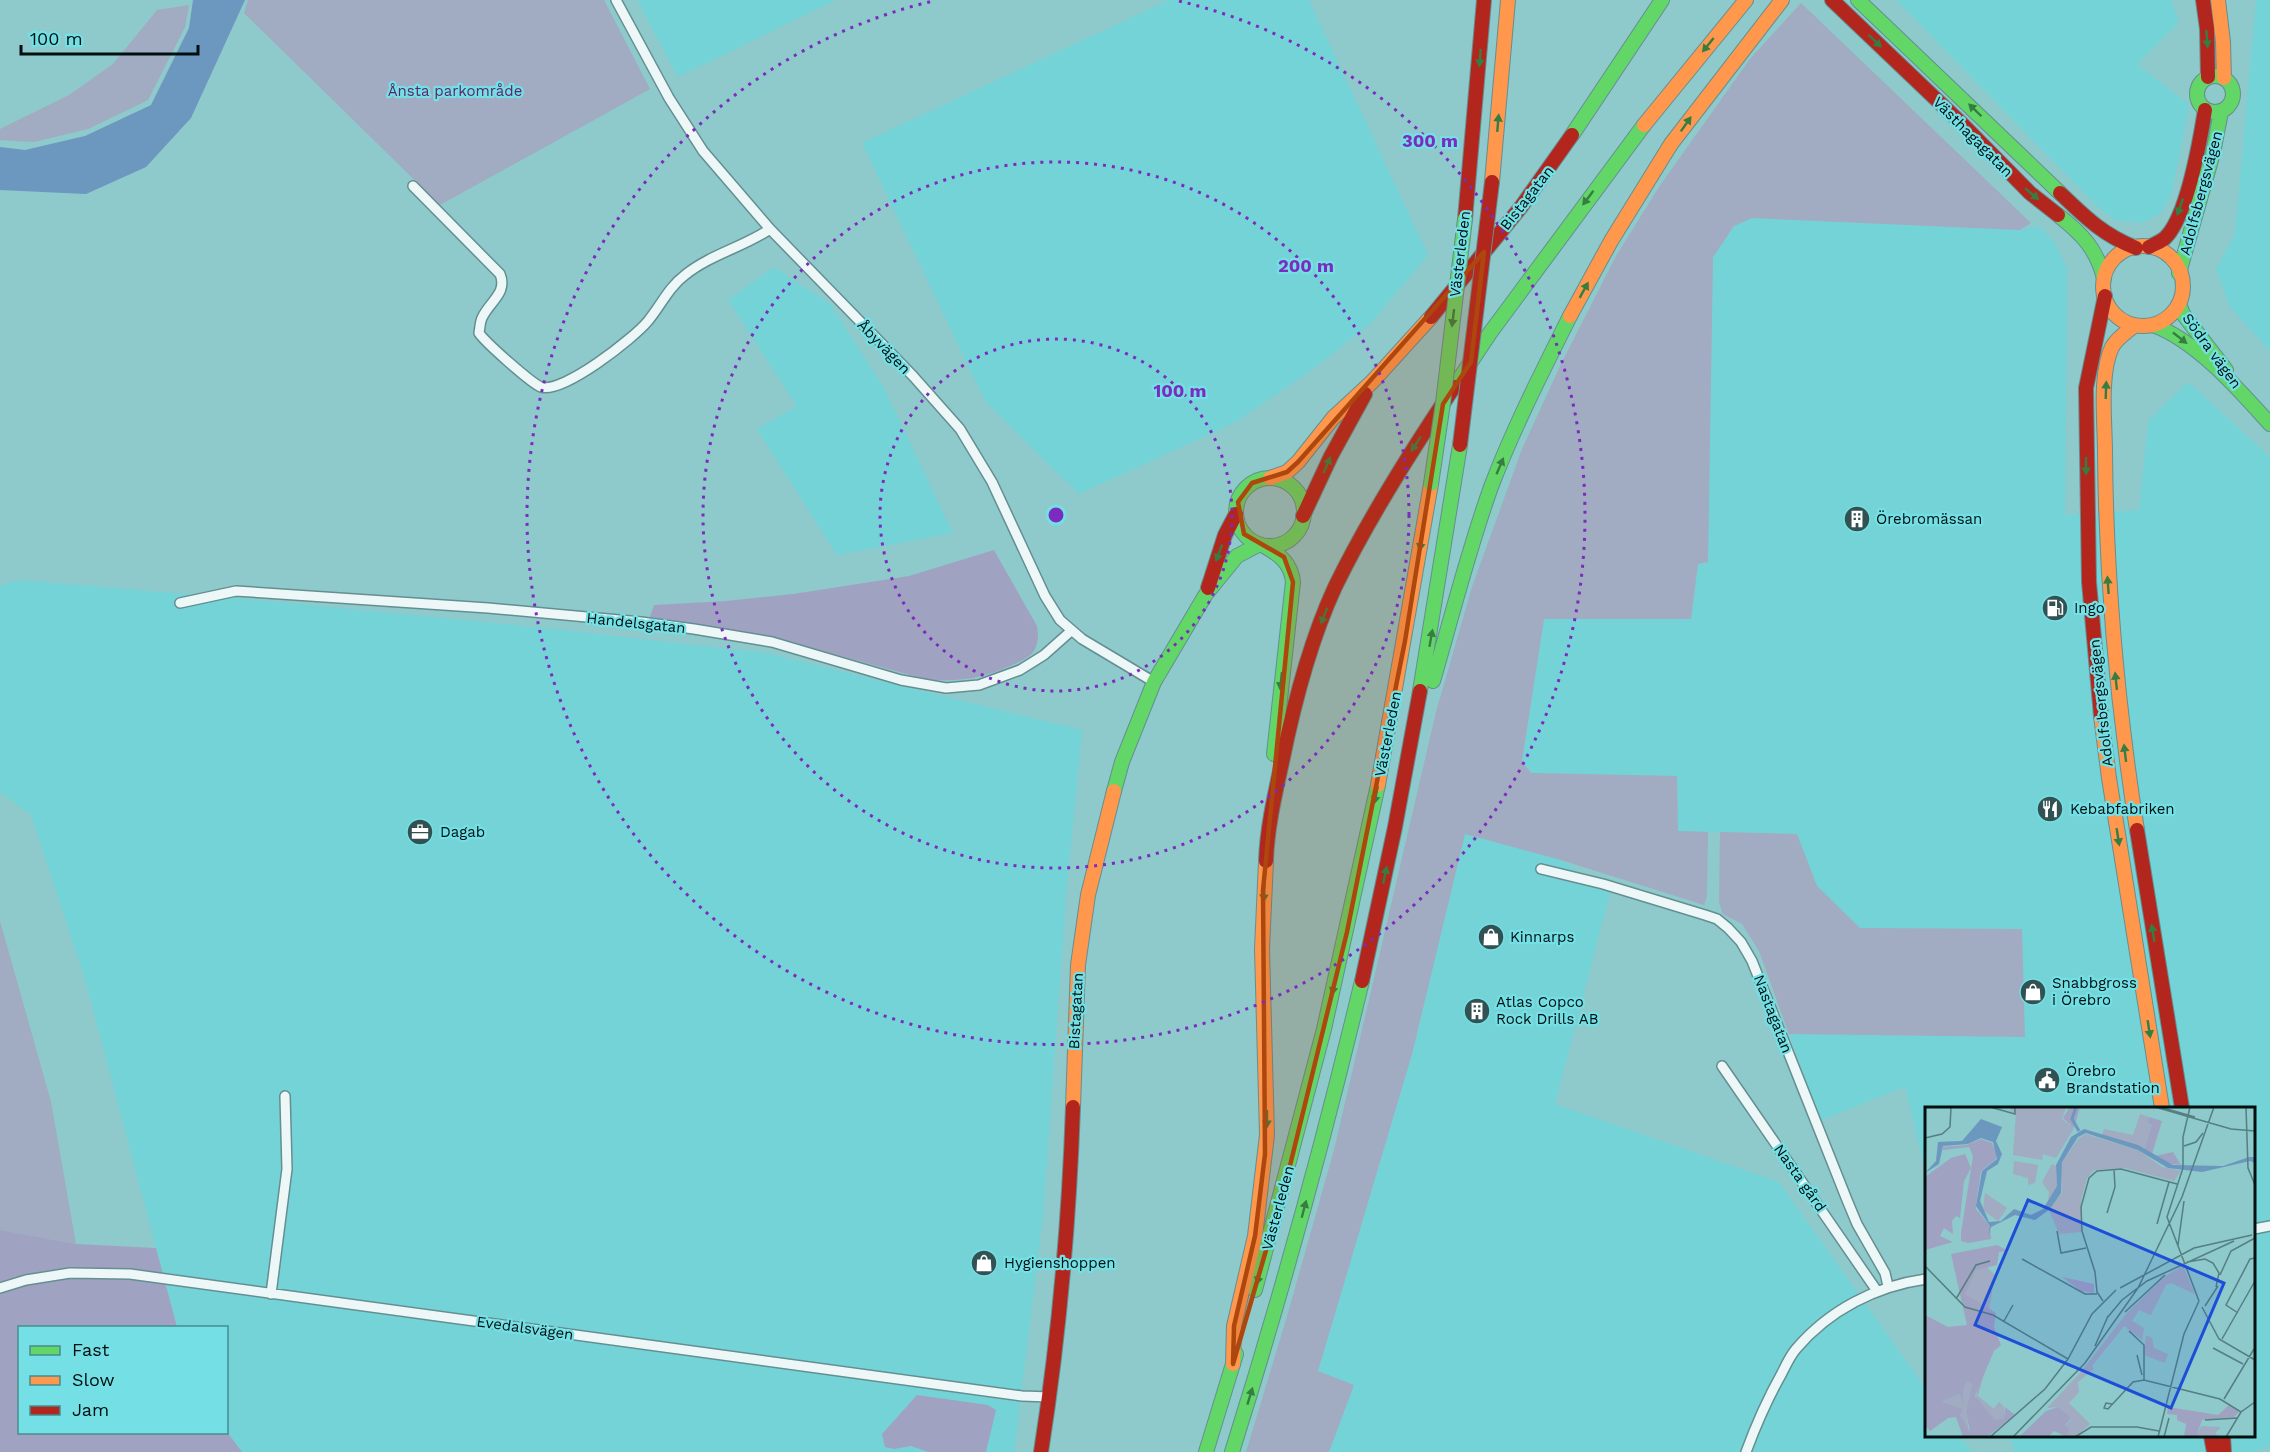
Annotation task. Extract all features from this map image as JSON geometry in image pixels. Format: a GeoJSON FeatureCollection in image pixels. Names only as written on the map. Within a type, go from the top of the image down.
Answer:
{"type":"FeatureCollection","features":[{"type":"Feature","properties":{"kind":"main road","name":"Västerleden"},"geometry":{"type":"LineString","coordinates":[[1206,1452],[1287,1178],[1347,932],[1382,767],[1443,403],[1465,219],[1484,0]]}},
{"type":"Feature","properties":{"kind":"main road","name":"Västerleden"},"geometry":{"type":"LineString","coordinates":[[1232,1452],[1284,1283],[1337,1083],[1386,874],[1421,695],[1441,579],[1460,445],[1492,182],[1508,0]]}},
{"type":"Feature","properties":{"kind":"main road","name":"Bistagatan"},"geometry":{"type":"LineString","coordinates":[[1270,478],[1287,472],[1298,462],[1333,418],[1372,382],[1427,322],[1521,207],[1578,128],[1662,0]]}},
{"type":"Feature","properties":{"kind":"main road"},"geometry":{"type":"LineString","coordinates":[[1233,1364],[1234,1326],[1255,1236],[1265,1154],[1267,1101],[1262,949],[1264,881],[1269,835],[1291,719],[1317,634],[1335,588],[1381,502],[1416,444],[1511,303],[1638,133],[1746,0]]}},
{"type":"Feature","properties":{"kind":"main road"},"geometry":{"type":"LineString","coordinates":[[1421,695],[1432,687],[1461,580],[1492,486],[1521,418],[1569,317],[1623,220],[1670,146],[1736,55],[1782,0]]}},
{"type":"Feature","properties":{"kind":"main road","name":"Västhagagatan"},"geometry":{"type":"LineString","coordinates":[[1832,0],[1961,123],[2030,193],[2077,230],[2096,254],[2104,278]]}},
{"type":"Feature","properties":{"kind":"main road","name":"Västhagagatan"},"geometry":{"type":"LineString","coordinates":[[1858,0],[2097,228],[2115,240],[2143,247]]}},
{"type":"Feature","properties":{"kind":"main road"},"geometry":{"type":"LineString","coordinates":[[2203,0],[2207,29],[2208,77]]}},
{"type":"Feature","properties":{"kind":"main road"},"geometry":{"type":"LineString","coordinates":[[2218,0],[2224,78]]}},
{"type":"Feature","properties":{"kind":"main road"},"geometry":{"type":"LineString","coordinates":[[2208,77],[2224,78],[2231,85],[2234,96],[2230,105],[2221,112],[2213,113],[2205,110],[2199,103],[2197,93],[2200,84],[2208,77]]}},
{"type":"Feature","properties":{"kind":"main road"},"geometry":{"type":"LineString","coordinates":[[2143,247],[2158,249],[2168,256],[2180,273],[2180,304],[2171,316],[2153,325],[2135,325],[2116,316],[2110,309],[2105,296],[2104,278],[2108,265],[2118,255],[2165,238],[2174,223],[2197,157],[2205,110]]}},
{"type":"Feature","properties":{"kind":"main road","name":"Adolfsbergsvägen"},"geometry":{"type":"LineString","coordinates":[[2180,273],[2188,234],[2208,177],[2221,112]]}},
{"type":"Feature","properties":{"kind":"main road","name":"Adolfsbergsvägen"},"geometry":{"type":"LineString","coordinates":[[2105,296],[2096,351],[2086,388],[2087,539],[2093,640],[2101,719],[2128,900],[2163,1107]]}},
{"type":"Feature","properties":{"kind":"main road","name":"Södra vägen"},"geometry":{"type":"LineString","coordinates":[[2180,304],[2183,314],[2246,398]]}},
{"type":"Feature","properties":{"kind":"main road","name":"Adolfsbergsvägen"},"geometry":{"type":"LineString","coordinates":[[2135,325],[2112,348],[2108,362],[2105,424],[2106,539],[2121,718],[2182,1107]]}},
{"type":"Feature","properties":{"kind":"main road","name":"Södra vägen"},"geometry":{"type":"LineString","coordinates":[[2153,325],[2177,335],[2246,398],[2270,424]]}},
{"type":"Feature","properties":{"kind":"main road","name":"Bistagatan"},"geometry":{"type":"LineString","coordinates":[[1302,518],[1331,456],[1372,382]]}},
{"type":"Feature","properties":{"kind":"main road"},"geometry":{"type":"LineString","coordinates":[[1261,546],[1281,545],[1290,539],[1297,532],[1302,518],[1302,502],[1295,488],[1282,480],[1270,478],[1257,480],[1244,491],[1238,502],[1236,514],[1244,534],[1261,546],[1288,560],[1292,570],[1293,582],[1267,824],[1269,835]]}},
{"type":"Feature","properties":{"kind":"main road","name":"Bistagatan"},"geometry":{"type":"LineString","coordinates":[[1206,594],[1216,560],[1236,514]]}},
{"type":"Feature","properties":{"kind":"main road"},"geometry":{"type":"LineString","coordinates":[[2087,539],[2106,539]]}},
{"type":"Feature","properties":{"kind":"main road","name":"Bistagatan"},"geometry":{"type":"LineString","coordinates":[[1041,1452],[1050,1397],[1070,1194],[1076,995],[1085,915],[1112,794],[1135,726],[1154,682],[1206,594],[1237,556],[1261,546]]}},
{"type":"Feature","properties":{"kind":"main road"},"geometry":{"type":"LineString","coordinates":[[2101,719],[2121,718]]}},
{"type":"Feature","properties":{"kind":"main road"},"geometry":{"type":"LineString","coordinates":[[2128,900],[2148,900]]}},
{"type":"Feature","properties":{"kind":"main road"},"geometry":{"type":"LineString","coordinates":[[2211,1437],[2214,1452]]}},
{"type":"Feature","properties":{"kind":"main road"},"geometry":{"type":"LineString","coordinates":[[2223,1437],[2224,1452]]}},
{"type":"Feature","properties":{"kind":"street","name":"Åbyvägen"},"geometry":{"type":"LineString","coordinates":[[616,0],[659,81],[703,151],[770,229],[942,408],[977,455],[1013,525],[1044,596],[1060,620],[1071,631],[1154,682]]}},
{"type":"Feature","properties":{"kind":"street"},"geometry":{"type":"LineString","coordinates":[[413,186],[500,274],[503,281],[502,287],[482,318],[479,333],[488,345],[541,387],[553,386],[609,356],[648,321],[669,291],[686,274],[715,257],[754,240],[770,229]]}},
{"type":"Feature","properties":{"kind":"street","name":"Handelsgatan"},"geometry":{"type":"LineString","coordinates":[[180,603],[236,591],[488,608],[641,622],[694,628],[772,642],[901,680],[946,688],[979,685],[1020,670],[1044,655],[1071,631]]}},
{"type":"Feature","properties":{"kind":"street","name":"Nastagatan"},"geometry":{"type":"LineString","coordinates":[[1541,869],[1603,884],[1705,915],[1728,928],[1742,942],[1756,970],[1847,1200],[1862,1234],[1885,1273],[1888,1286]]}},
{"type":"Feature","properties":{"kind":"street","name":"Nasta gård"},"geometry":{"type":"LineString","coordinates":[[1722,1066],[1877,1291]]}},
{"type":"Feature","properties":{"kind":"street"},"geometry":{"type":"LineString","coordinates":[[271,1294],[287,1169],[285,1096]]}},
{"type":"Feature","properties":{"kind":"street"},"geometry":{"type":"LineString","coordinates":[[2255,1229],[2270,1226]]}},
{"type":"Feature","properties":{"kind":"street","name":"Evedalsvägen"},"geometry":{"type":"LineString","coordinates":[[0,1288],[44,1277],[96,1272],[170,1279],[1022,1396],[1050,1397]]}},
{"type":"Feature","properties":{"kind":"street"},"geometry":{"type":"LineString","coordinates":[[1746,1452],[1775,1385],[1795,1350],[1828,1319],[1848,1305],[1888,1286],[1925,1279]]}},
{"type":"Feature","properties":{"kind":"highlighted area"},"geometry":{"type":"Polygon","coordinates":[[[1484,252],[1471,362],[1443,404],[1405,641],[1347,932],[1287,1178],[1233,1364],[1234,1326],[1255,1236],[1265,1154],[1263,890],[1293,582],[1284,557],[1244,534],[1238,502],[1252,483],[1287,472],[1298,462],[1484,252]]]}},
{"type":"Feature","properties":{"kind":"shaded area"},"geometry":{"type":"Polygon","coordinates":[[[193,0],[245,0],[191,118],[146,167],[86,194],[0,190],[0,147],[25,150],[85,136],[151,105],[189,28],[193,0]]]}},
{"type":"Feature","properties":{"kind":"shaded area"},"geometry":{"type":"Polygon","coordinates":[[[637,0],[836,0],[678,77],[637,0]]]}},
{"type":"Feature","properties":{"kind":"shaded area"},"geometry":{"type":"Polygon","coordinates":[[[1169,0],[1309,0],[1428,255],[1371,323],[1309,372],[1234,423],[1079,494],[985,401],[862,143],[1169,0]]]}},
{"type":"Feature","properties":{"kind":"shaded area"},"geometry":{"type":"Polygon","coordinates":[[[1896,0],[2171,0],[2179,22],[2137,64],[2189,105],[2172,192],[2161,213],[2142,223],[2115,220],[2097,206],[1896,0]]]}},
{"type":"Feature","properties":{"kind":"shaded area"},"geometry":{"type":"Polygon","coordinates":[[[2256,0],[2270,0],[2270,351],[2230,307],[2216,270],[2235,234],[2256,0]]]}},
{"type":"Feature","properties":{"kind":"shaded area"},"geometry":{"type":"Polygon","coordinates":[[[1752,218],[2020,230],[2039,226],[2055,243],[2067,269],[2065,515],[2139,510],[2148,421],[2188,382],[2270,457],[2270,1447],[2251,1452],[2015,1452],[2009,1437],[2255,1437],[2255,1107],[1925,1107],[1925,1169],[1905,1087],[1821,1120],[1789,1034],[2024,1037],[2022,929],[1860,928],[1817,886],[1796,834],[1678,831],[1677,776],[1531,773],[1522,762],[1544,619],[1691,619],[1698,564],[1708,562],[1713,257],[1734,226],[1752,218]]]}},
{"type":"Feature","properties":{"kind":"shaded area"},"geometry":{"type":"Polygon","coordinates":[[[774,267],[830,304],[884,388],[953,533],[837,555],[757,429],[797,406],[728,300],[774,267]]]}},
{"type":"Feature","properties":{"kind":"shaded area"},"geometry":{"type":"Polygon","coordinates":[[[994,550],[1037,626],[1037,643],[1033,652],[1022,661],[970,678],[925,679],[775,638],[650,617],[654,605],[793,594],[909,576],[994,550]]]}},
{"type":"Feature","properties":{"kind":"shaded area"},"geometry":{"type":"Polygon","coordinates":[[[17,580],[247,599],[536,627],[766,653],[1082,730],[1066,897],[1043,1216],[1014,1452],[242,1452],[228,1433],[228,1326],[177,1326],[86,983],[31,815],[0,792],[0,586],[17,580]]]}},
{"type":"Feature","properties":{"kind":"shaded area"},"geometry":{"type":"Polygon","coordinates":[[[1465,833],[1561,860],[1610,893],[1555,1104],[1779,1182],[1925,1388],[1925,1437],[1961,1437],[1972,1452],[1329,1452],[1353,1385],[1318,1371],[1412,1054],[1465,833]]]}},
{"type":"Feature","properties":{"kind":"shaded area"},"geometry":{"type":"Polygon","coordinates":[[[0,1230],[76,1244],[156,1248],[177,1326],[18,1326],[18,1434],[228,1433],[242,1452],[0,1452],[0,1230]]]}},
{"type":"Feature","properties":{"kind":"shaded area"},"geometry":{"type":"Polygon","coordinates":[[[917,1395],[988,1405],[996,1410],[986,1452],[928,1452],[911,1446],[894,1449],[885,1447],[882,1434],[917,1395]]]}},
{"type":"Feature","properties":{"kind":"green space","name":"Ånsta parkområde"},"geometry":{"type":"Polygon","coordinates":[[[248,0],[604,0],[650,89],[440,205],[244,13],[248,0]]]}},
{"type":"Feature","properties":{"kind":"green space"},"geometry":{"type":"Polygon","coordinates":[[[1801,3],[2031,223],[2020,230],[1752,218],[1734,226],[1713,257],[1708,562],[1698,564],[1691,619],[1544,619],[1522,761],[1531,773],[1677,776],[1678,831],[1708,832],[1707,896],[1704,905],[1561,860],[1465,834],[1412,1054],[1318,1371],[1354,1385],[1329,1452],[1246,1452],[1334,1150],[1436,712],[1472,587],[1522,449],[1561,364],[1616,256],[1661,184],[1750,59],[1801,3]]]}},
{"type":"Feature","properties":{"kind":"green space"},"geometry":{"type":"Polygon","coordinates":[[[189,5],[185,27],[148,100],[88,129],[34,142],[0,140],[0,129],[69,95],[113,64],[157,10],[189,5]]]}},
{"type":"Feature","properties":{"kind":"green space"},"geometry":{"type":"Polygon","coordinates":[[[1720,832],[1797,834],[1817,886],[1860,928],[2022,929],[2025,1037],[1789,1034],[1759,951],[1742,924],[1723,914],[1719,902],[1720,832]]]}},
{"type":"Feature","properties":{"kind":"green space"},"geometry":{"type":"Polygon","coordinates":[[[0,921],[51,1102],[76,1244],[0,1230],[0,921]]]}},
{"type":"Feature","properties":{"kind":"traffic: fast"},"geometry":{"type":"LineString","coordinates":[[1572,135],[1662,0]]}},
{"type":"Feature","properties":{"kind":"traffic: fast"},"geometry":{"type":"LineString","coordinates":[[1858,0],[2060,193]]}},
{"type":"Feature","properties":{"kind":"traffic: fast"},"geometry":{"type":"LineString","coordinates":[[2215,76],[2228,81],[2233,94],[2228,107],[2215,112],[2202,107],[2197,94],[2202,81],[2215,76]]}},
{"type":"Feature","properties":{"kind":"traffic: fast"},"geometry":{"type":"LineString","coordinates":[[2179,273],[2213,153],[2221,112]]}},
{"type":"Feature","properties":{"kind":"traffic: fast"},"geometry":{"type":"LineString","coordinates":[[1454,387],[1490,333],[1644,125]]}},
{"type":"Feature","properties":{"kind":"traffic: fast"},"geometry":{"type":"LineString","coordinates":[[2058,215],[2087,242],[2097,258],[2104,278]]}},
{"type":"Feature","properties":{"kind":"traffic: fast"},"geometry":{"type":"LineString","coordinates":[[1431,484],[1465,219]]}},
{"type":"Feature","properties":{"kind":"traffic: fast"},"geometry":{"type":"LineString","coordinates":[[2179,304],[2183,314],[2226,370]]}},
{"type":"Feature","properties":{"kind":"traffic: fast"},"geometry":{"type":"LineString","coordinates":[[1433,681],[1491,487],[1518,422],[1570,316]]}},
{"type":"Feature","properties":{"kind":"traffic: fast"},"geometry":{"type":"LineString","coordinates":[[2153,325],[2169,332],[2201,354],[2270,424]]}},
{"type":"Feature","properties":{"kind":"traffic: fast"},"geometry":{"type":"LineString","coordinates":[[1420,691],[1460,445]]}},
{"type":"Feature","properties":{"kind":"traffic: fast"},"geometry":{"type":"LineString","coordinates":[[1270,478],[1283,481],[1294,488],[1301,499],[1304,512],[1301,525],[1294,536],[1283,543],[1270,546],[1257,543],[1246,536],[1239,525],[1236,512],[1239,499],[1246,488],[1257,481],[1270,478]]}},
{"type":"Feature","properties":{"kind":"traffic: fast"},"geometry":{"type":"LineString","coordinates":[[1114,791],[1122,762],[1154,682],[1206,594],[1237,556],[1258,545]]}},
{"type":"Feature","properties":{"kind":"traffic: fast"},"geometry":{"type":"LineString","coordinates":[[1264,546],[1284,560],[1293,582],[1274,754]]}},
{"type":"Feature","properties":{"kind":"traffic: fast"},"geometry":{"type":"LineString","coordinates":[[1255,1290],[1324,1029],[1378,785]]}},
{"type":"Feature","properties":{"kind":"traffic: fast"},"geometry":{"type":"LineString","coordinates":[[1232,1452],[1301,1218],[1362,981]]}},
{"type":"Feature","properties":{"kind":"traffic: fast"},"geometry":{"type":"LineString","coordinates":[[1206,1452],[1236,1354]]}},
{"type":"Feature","properties":{"kind":"traffic: slow"},"geometry":{"type":"LineString","coordinates":[[1492,182],[1508,0]]}},
{"type":"Feature","properties":{"kind":"traffic: slow"},"geometry":{"type":"LineString","coordinates":[[1644,125],[1746,0]]}},
{"type":"Feature","properties":{"kind":"traffic: slow"},"geometry":{"type":"LineString","coordinates":[[1570,316],[1611,241],[1671,144],[1782,0]]}},
{"type":"Feature","properties":{"kind":"traffic: slow"},"geometry":{"type":"LineString","coordinates":[[2218,0],[2224,78]]}},
{"type":"Feature","properties":{"kind":"traffic: slow"},"geometry":{"type":"LineString","coordinates":[[2143,246],[2158,249],[2171,258],[2180,271],[2183,286],[2180,301],[2171,314],[2158,323],[2143,326],[2128,323],[2115,314],[2106,301],[2103,286],[2106,271],[2115,258],[2128,249],[2143,246]]}},
{"type":"Feature","properties":{"kind":"traffic: slow"},"geometry":{"type":"LineString","coordinates":[[1270,478],[1287,472],[1298,462],[1333,418],[1372,382],[1431,317]]}},
{"type":"Feature","properties":{"kind":"traffic: slow"},"geometry":{"type":"LineString","coordinates":[[2135,325],[2112,347],[2105,371],[2104,399],[2110,594],[2124,735],[2137,830]]}},
{"type":"Feature","properties":{"kind":"traffic: slow"},"geometry":{"type":"LineString","coordinates":[[1378,785],[1431,484]]}},
{"type":"Feature","properties":{"kind":"traffic: slow"},"geometry":{"type":"LineString","coordinates":[[2101,716],[2162,1107]]}},
{"type":"Feature","properties":{"kind":"traffic: slow"},"geometry":{"type":"LineString","coordinates":[[1073,1107],[1078,965],[1088,895],[1114,791]]}},
{"type":"Feature","properties":{"kind":"traffic: slow"},"geometry":{"type":"LineString","coordinates":[[1233,1364],[1234,1326],[1255,1236],[1267,1135],[1262,949],[1266,861]]}},
{"type":"Feature","properties":{"kind":"traffic: jam"},"geometry":{"type":"LineString","coordinates":[[1465,219],[1484,0]]}},
{"type":"Feature","properties":{"kind":"traffic: jam"},"geometry":{"type":"LineString","coordinates":[[1832,0],[1961,123],[2030,193],[2058,215]]}},
{"type":"Feature","properties":{"kind":"traffic: jam"},"geometry":{"type":"LineString","coordinates":[[2203,0],[2207,29],[2208,77]]}},
{"type":"Feature","properties":{"kind":"traffic: jam"},"geometry":{"type":"LineString","coordinates":[[2149,247],[2165,238],[2180,214],[2191,178],[2205,110]]}},
{"type":"Feature","properties":{"kind":"traffic: jam"},"geometry":{"type":"LineString","coordinates":[[1431,317],[1521,207],[1572,135]]}},
{"type":"Feature","properties":{"kind":"traffic: jam"},"geometry":{"type":"LineString","coordinates":[[1460,445],[1492,182]]}},
{"type":"Feature","properties":{"kind":"traffic: jam"},"geometry":{"type":"LineString","coordinates":[[2060,193],[2086,218],[2104,231],[2136,248]]}},
{"type":"Feature","properties":{"kind":"traffic: jam"},"geometry":{"type":"LineString","coordinates":[[2101,716],[2089,582],[2086,388],[2105,296]]}},
{"type":"Feature","properties":{"kind":"traffic: jam"},"geometry":{"type":"LineString","coordinates":[[1266,861],[1272,811],[1292,717],[1310,651],[1326,608],[1376,510],[1454,387]]}},
{"type":"Feature","properties":{"kind":"traffic: jam"},"geometry":{"type":"LineString","coordinates":[[1303,516],[1331,456],[1365,394]]}},
{"type":"Feature","properties":{"kind":"traffic: jam"},"geometry":{"type":"LineString","coordinates":[[1208,588],[1225,535],[1236,514]]}},
{"type":"Feature","properties":{"kind":"traffic: jam"},"geometry":{"type":"LineString","coordinates":[[1362,981],[1395,827],[1420,691]]}},
{"type":"Feature","properties":{"kind":"traffic: jam"},"geometry":{"type":"LineString","coordinates":[[2137,830],[2182,1107]]}},
{"type":"Feature","properties":{"kind":"traffic: jam"},"geometry":{"type":"LineString","coordinates":[[1041,1452],[1062,1280],[1073,1107]]}},
{"type":"Feature","properties":{"kind":"traffic: jam"},"geometry":{"type":"LineString","coordinates":[[2211,1437],[2214,1452]]}},
{"type":"Feature","properties":{"kind":"traffic: jam"},"geometry":{"type":"LineString","coordinates":[[2223,1437],[2224,1452]]}},
{"type":"Feature","properties":{"kind":"place","name":"Örebromässan"},"geometry":{"type":"Point","coordinates":[1857,519]}},
{"type":"Feature","properties":{"kind":"place","name":"Ingo"},"geometry":{"type":"Point","coordinates":[2055,608]}},
{"type":"Feature","properties":{"kind":"place","name":"Kebabfabriken"},"geometry":{"type":"Point","coordinates":[2050,809]}},
{"type":"Feature","properties":{"kind":"place","name":"Dagab"},"geometry":{"type":"Point","coordinates":[420,832]}},
{"type":"Feature","properties":{"kind":"place","name":"Kinnarps"},"geometry":{"type":"Point","coordinates":[1491,937]}},
{"type":"Feature","properties":{"kind":"place","name":"Snabbgross i Örebro"},"geometry":{"type":"Point","coordinates":[2033,992]}},
{"type":"Feature","properties":{"kind":"place","name":"Atlas Copco Rock Drills AB"},"geometry":{"type":"Point","coordinates":[1477,1011]}},
{"type":"Feature","properties":{"kind":"place","name":"Örebro Brandstation"},"geometry":{"type":"Point","coordinates":[2047,1080]}},
{"type":"Feature","properties":{"kind":"place","name":"Hygienshoppen"},"geometry":{"type":"Point","coordinates":[984,1263]}}]}
